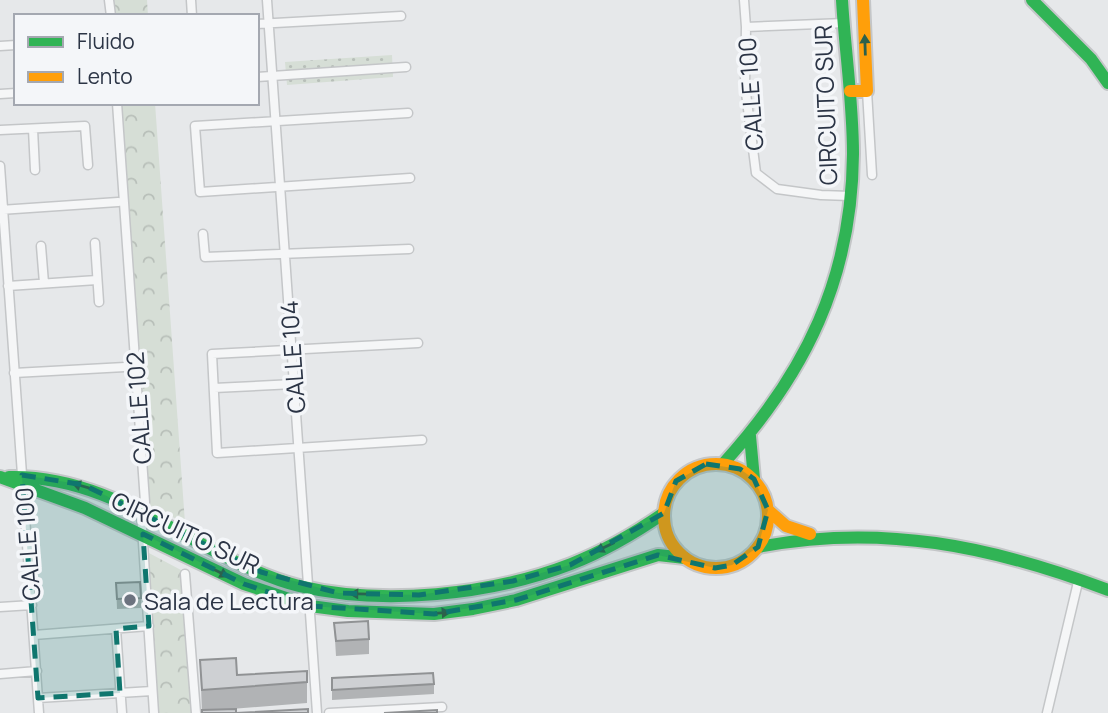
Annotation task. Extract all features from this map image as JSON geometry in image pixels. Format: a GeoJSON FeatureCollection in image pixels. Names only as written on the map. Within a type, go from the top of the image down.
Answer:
{"type":"FeatureCollection","features":[{"type":"Feature","properties":{"kind":"street","name":"CALLE 104"},"geometry":{"type":"LineString","coordinates":[[267,0],[317,713]]}},
{"type":"Feature","properties":{"kind":"street","name":"CALLE 100"},"geometry":{"type":"LineString","coordinates":[[744,0],[746,85],[756,173],[777,189],[850,196]]}},
{"type":"Feature","properties":{"kind":"street"},"geometry":{"type":"LineString","coordinates":[[1032,0],[1091,59],[1108,83]]}},
{"type":"Feature","properties":{"kind":"street"},"geometry":{"type":"LineString","coordinates":[[842,3],[863,2],[872,175]]}},
{"type":"Feature","properties":{"kind":"street","name":"CIRCUITO SUR"},"geometry":{"type":"LineString","coordinates":[[723,464],[750,436],[776,402],[808,350],[828,299],[846,234],[852,162],[850,91],[842,3]]}},
{"type":"Feature","properties":{"kind":"street"},"geometry":{"type":"LineString","coordinates":[[259,24],[401,16]]}},
{"type":"Feature","properties":{"kind":"street"},"geometry":{"type":"LineString","coordinates":[[746,27],[844,23]]}},
{"type":"Feature","properties":{"kind":"street"},"geometry":{"type":"LineString","coordinates":[[259,77],[406,67]]}},
{"type":"Feature","properties":{"kind":"street"},"geometry":{"type":"LineString","coordinates":[[850,91],[867,91]]}},
{"type":"Feature","properties":{"kind":"street","name":"CALLE 102"},"geometry":{"type":"LineString","coordinates":[[117,105],[145,502],[141,512],[154,713]]}},
{"type":"Feature","properties":{"kind":"street"},"geometry":{"type":"LineString","coordinates":[[408,113],[195,126],[200,192],[410,178]]}},
{"type":"Feature","properties":{"kind":"street"},"geometry":{"type":"LineString","coordinates":[[0,130],[85,126],[88,166]]}},
{"type":"Feature","properties":{"kind":"street"},"geometry":{"type":"LineString","coordinates":[[33,129],[35,170]]}},
{"type":"Feature","properties":{"kind":"street","name":"CALLE 100"},"geometry":{"type":"LineString","coordinates":[[0,166],[5,281],[39,713]]}},
{"type":"Feature","properties":{"kind":"street"},"geometry":{"type":"LineString","coordinates":[[1,210],[118,202]]}},
{"type":"Feature","properties":{"kind":"street"},"geometry":{"type":"LineString","coordinates":[[203,234],[205,257],[409,249]]}},
{"type":"Feature","properties":{"kind":"street"},"geometry":{"type":"LineString","coordinates":[[95,243],[99,302]]}},
{"type":"Feature","properties":{"kind":"street"},"geometry":{"type":"LineString","coordinates":[[41,246],[44,283]]}},
{"type":"Feature","properties":{"kind":"street"},"geometry":{"type":"LineString","coordinates":[[5,281],[44,283],[97,280]]}},
{"type":"Feature","properties":{"kind":"street"},"geometry":{"type":"LineString","coordinates":[[418,343],[212,354],[217,453],[422,440]]}},
{"type":"Feature","properties":{"kind":"street"},"geometry":{"type":"LineString","coordinates":[[14,373],[125,367]]}},
{"type":"Feature","properties":{"kind":"street"},"geometry":{"type":"LineString","coordinates":[[214,388],[294,384]]}},
{"type":"Feature","properties":{"kind":"street"},"geometry":{"type":"LineString","coordinates":[[750,436],[754,479]]}},
{"type":"Feature","properties":{"kind":"street"},"geometry":{"type":"LineString","coordinates":[[758,547],[768,523],[768,510],[763,493],[754,479],[740,469],[723,464],[706,464],[690,470],[676,481],[667,496],[665,530],[673,545],[685,558],[699,565],[715,568],[739,562],[758,547],[817,536]]}},
{"type":"Feature","properties":{"kind":"street","name":"CIRCUITO SUR"},"geometry":{"type":"LineString","coordinates":[[0,477],[83,485],[261,572],[308,588],[338,593],[419,595],[513,581],[570,565],[638,531],[664,513]]}},
{"type":"Feature","properties":{"kind":"street","name":"CIRCUITO SUR"},"geometry":{"type":"LineString","coordinates":[[22,480],[44,494],[86,508],[244,584],[310,606],[348,611],[434,614],[473,610],[516,600],[658,555],[685,558]]}},
{"type":"Feature","properties":{"kind":"street"},"geometry":{"type":"LineString","coordinates":[[768,510],[789,530],[817,536],[899,539],[975,550],[1079,578],[1108,590]]}},
{"type":"Feature","properties":{"kind":"street"},"geometry":{"type":"LineString","coordinates":[[185,574],[196,713]]}},
{"type":"Feature","properties":{"kind":"street"},"geometry":{"type":"LineString","coordinates":[[1047,713],[1079,578]]}},
{"type":"Feature","properties":{"kind":"street"},"geometry":{"type":"LineString","coordinates":[[0,607],[32,605]]}},
{"type":"Feature","properties":{"kind":"street"},"geometry":{"type":"LineString","coordinates":[[34,635],[149,626]]}},
{"type":"Feature","properties":{"kind":"street"},"geometry":{"type":"LineString","coordinates":[[116,629],[122,713]]}},
{"type":"Feature","properties":{"kind":"street"},"geometry":{"type":"LineString","coordinates":[[0,674],[37,671]]}},
{"type":"Feature","properties":{"kind":"street"},"geometry":{"type":"LineString","coordinates":[[38,698],[152,691]]}},
{"type":"Feature","properties":{"kind":"street"},"geometry":{"type":"LineString","coordinates":[[329,713],[442,707]]}},
{"type":"Feature","properties":{"kind":"highlighted area"},"geometry":{"type":"Polygon","coordinates":[[[706,464],[740,469],[754,479],[768,510],[758,547],[732,565],[715,568],[658,555],[516,600],[434,614],[310,606],[244,584],[143,534],[149,626],[116,629],[120,693],[38,698],[22,475],[84,485],[261,572],[338,593],[419,595],[513,581],[570,565],[664,513],[676,481],[706,464]]]}},
{"type":"Feature","properties":{"kind":"green space"},"geometry":{"type":"Polygon","coordinates":[[[113,0],[147,0],[148,14],[114,14],[113,0]]]}},
{"type":"Feature","properties":{"kind":"green space"},"geometry":{"type":"Polygon","coordinates":[[[392,55],[393,77],[287,85],[285,62],[392,55]]]}},
{"type":"Feature","properties":{"kind":"green space"},"geometry":{"type":"Polygon","coordinates":[[[120,105],[155,105],[185,523],[147,505],[120,105]]]}},
{"type":"Feature","properties":{"kind":"green space"},"geometry":{"type":"Polygon","coordinates":[[[147,552],[181,570],[193,713],[158,713],[147,552]]]}},
{"type":"Feature","properties":{"kind":"building"},"geometry":{"type":"Polygon","coordinates":[[[140,582],[141,598],[117,599],[116,583],[140,582]]]}},
{"type":"Feature","properties":{"kind":"building"},"geometry":{"type":"Polygon","coordinates":[[[368,621],[369,639],[336,641],[334,623],[368,621]]]}},
{"type":"Feature","properties":{"kind":"building"},"geometry":{"type":"Polygon","coordinates":[[[236,658],[237,675],[307,671],[307,682],[202,690],[200,660],[236,658]]]}},
{"type":"Feature","properties":{"kind":"building"},"geometry":{"type":"Polygon","coordinates":[[[433,673],[434,684],[332,690],[332,678],[433,673]]]}},
{"type":"Feature","properties":{"kind":"building"},"geometry":{"type":"Polygon","coordinates":[[[236,709],[236,713],[202,713],[202,710],[236,709]]]}},
{"type":"Feature","properties":{"kind":"building"},"geometry":{"type":"Polygon","coordinates":[[[308,709],[308,713],[236,713],[308,709]]]}},
{"type":"Feature","properties":{"kind":"building"},"geometry":{"type":"Polygon","coordinates":[[[437,710],[437,713],[384,713],[437,710]]]}},
{"type":"Feature","properties":{"kind":"traffic: fast"},"geometry":{"type":"LineString","coordinates":[[723,464],[778,395],[800,359],[819,321],[844,242],[851,199],[853,154],[842,0]]}},
{"type":"Feature","properties":{"kind":"traffic: fast"},"geometry":{"type":"LineString","coordinates":[[1032,0],[1091,59],[1108,83]]}},
{"type":"Feature","properties":{"kind":"traffic: fast"},"geometry":{"type":"LineString","coordinates":[[750,436],[754,479]]}},
{"type":"Feature","properties":{"kind":"traffic: fast"},"geometry":{"type":"LineString","coordinates":[[0,477],[85,508],[244,584],[310,606],[348,611],[434,614],[473,609],[516,600],[658,555],[685,558]]}},
{"type":"Feature","properties":{"kind":"traffic: fast"},"geometry":{"type":"LineString","coordinates":[[9,477],[40,478],[97,493],[272,578],[332,592],[366,595],[401,596],[472,590],[540,575],[595,553],[664,513]]}},
{"type":"Feature","properties":{"kind":"traffic: fast"},"geometry":{"type":"LineString","coordinates":[[758,547],[848,537],[936,543],[1022,561],[1108,590]]}},
{"type":"Feature","properties":{"kind":"traffic: slow"},"geometry":{"type":"LineString","coordinates":[[850,91],[867,91],[863,0]]}},
{"type":"Feature","properties":{"kind":"traffic: slow"},"geometry":{"type":"LineString","coordinates":[[716,464],[736,468],[753,479],[764,496],[768,516],[764,536],[753,553],[736,564],[716,568],[696,564],[679,553],[668,536],[664,516],[668,496],[679,479],[696,468],[716,464]]}},
{"type":"Feature","properties":{"kind":"traffic: slow"},"geometry":{"type":"LineString","coordinates":[[768,510],[786,526],[810,534]]}},
{"type":"Feature","properties":{"kind":"place","name":"Sala de Lectura"},"geometry":{"type":"Point","coordinates":[130,600]}}]}
